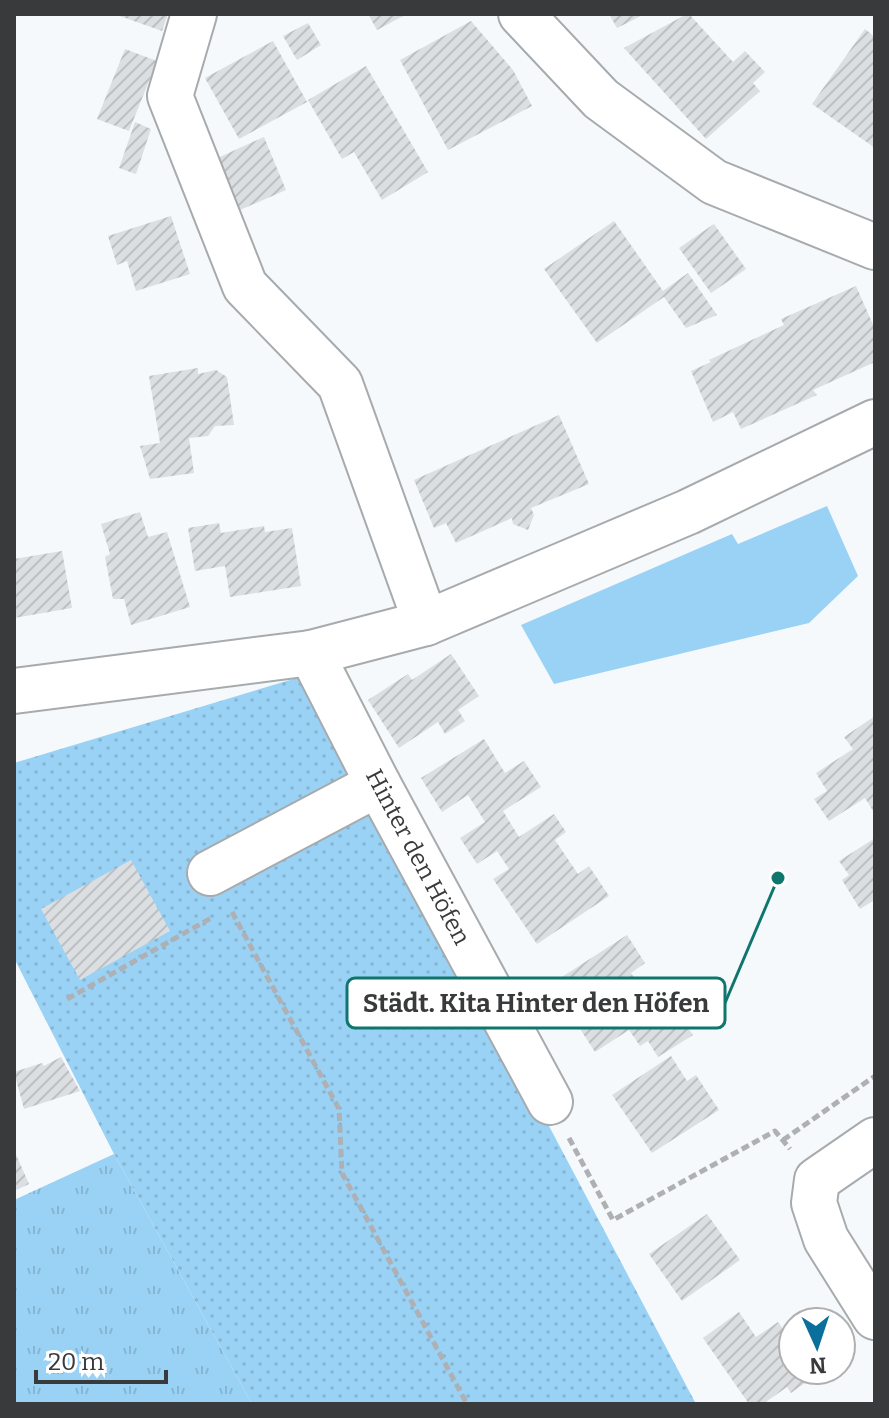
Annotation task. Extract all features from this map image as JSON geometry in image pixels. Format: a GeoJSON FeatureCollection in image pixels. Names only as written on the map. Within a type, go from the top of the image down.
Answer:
{"type":"FeatureCollection","features":[{"type":"Feature","properties":{"kind":"street"},"geometry":{"type":"LineString","coordinates":[[194,14],[170,96],[245,286],[340,384],[426,623]]}},
{"type":"Feature","properties":{"kind":"street"},"geometry":{"type":"LineString","coordinates":[[521,14],[601,99],[714,182],[875,247]]}},
{"type":"Feature","properties":{"kind":"street"},"geometry":{"type":"LineString","coordinates":[[14,691],[311,653],[426,623],[688,512],[875,422]]}},
{"type":"Feature","properties":{"kind":"street","name":"Hinter den Höfen"},"geometry":{"type":"LineString","coordinates":[[311,653],[378,784],[550,1102]]}},
{"type":"Feature","properties":{"kind":"street"},"geometry":{"type":"LineString","coordinates":[[220,890],[378,784]]}},
{"type":"Feature","properties":{"kind":"street"},"geometry":{"type":"LineString","coordinates":[[875,1140],[817,1180],[814,1203],[826,1239],[875,1317]]}},
{"type":"Feature","properties":{"kind":"path"},"geometry":{"type":"LineString","coordinates":[[67,999],[220,890],[339,1109],[342,1173],[467,1404]]}},
{"type":"Feature","properties":{"kind":"path"},"geometry":{"type":"LineString","coordinates":[[783,1140],[875,1076]]}},
{"type":"Feature","properties":{"kind":"path"},"geometry":{"type":"LineString","coordinates":[[550,1102],[613,1220],[775,1131],[817,1180]]}},
{"type":"Feature","properties":{"kind":"green space"},"geometry":{"type":"Polygon","coordinates":[[[827,506],[858,576],[809,623],[554,684],[521,625],[732,534],[738,544],[827,506]]]}},
{"type":"Feature","properties":{"kind":"green space"},"geometry":{"type":"Polygon","coordinates":[[[310,674],[696,1404],[252,1404],[114,1154],[14,958],[14,763],[310,674]]]}},
{"type":"Feature","properties":{"kind":"green space"},"geometry":{"type":"Polygon","coordinates":[[[114,1154],[252,1404],[14,1404],[14,1200],[114,1154]]]}},
{"type":"Feature","properties":{"kind":"building"},"geometry":{"type":"Polygon","coordinates":[[[114,14],[168,14],[162,31],[114,14]]]}},
{"type":"Feature","properties":{"kind":"building"},"geometry":{"type":"Polygon","coordinates":[[[368,14],[407,14],[377,30],[368,14]]]}},
{"type":"Feature","properties":{"kind":"building"},"geometry":{"type":"Polygon","coordinates":[[[609,14],[645,14],[617,28],[609,14]]]}},
{"type":"Feature","properties":{"kind":"building"},"geometry":{"type":"Polygon","coordinates":[[[687,14],[733,62],[745,51],[765,72],[753,83],[760,91],[706,139],[624,48],[687,14]]]}},
{"type":"Feature","properties":{"kind":"building"},"geometry":{"type":"Polygon","coordinates":[[[471,21],[513,70],[532,106],[448,150],[400,60],[471,21]]]}},
{"type":"Feature","properties":{"kind":"building"},"geometry":{"type":"Polygon","coordinates":[[[308,23],[321,45],[297,60],[283,36],[308,23]]]}},
{"type":"Feature","properties":{"kind":"building"},"geometry":{"type":"Polygon","coordinates":[[[865,29],[875,37],[875,148],[812,104],[865,29]]]}},
{"type":"Feature","properties":{"kind":"building"},"geometry":{"type":"Polygon","coordinates":[[[273,41],[307,102],[239,139],[205,78],[273,41]]]}},
{"type":"Feature","properties":{"kind":"building"},"geometry":{"type":"Polygon","coordinates":[[[125,49],[157,61],[129,131],[97,119],[125,49]]]}},
{"type":"Feature","properties":{"kind":"building"},"geometry":{"type":"Polygon","coordinates":[[[366,66],[428,172],[382,200],[354,152],[342,159],[308,100],[366,66]]]}},
{"type":"Feature","properties":{"kind":"building"},"geometry":{"type":"Polygon","coordinates":[[[135,122],[151,129],[136,174],[119,168],[135,122]]]}},
{"type":"Feature","properties":{"kind":"building"},"geometry":{"type":"Polygon","coordinates":[[[264,137],[286,190],[233,213],[211,161],[264,137]]]}},
{"type":"Feature","properties":{"kind":"building"},"geometry":{"type":"Polygon","coordinates":[[[171,216],[190,274],[136,291],[127,261],[117,265],[108,236],[171,216]]]}},
{"type":"Feature","properties":{"kind":"building"},"geometry":{"type":"Polygon","coordinates":[[[614,221],[663,291],[688,273],[717,315],[686,328],[664,297],[597,343],[544,269],[614,221]]]}},
{"type":"Feature","properties":{"kind":"building"},"geometry":{"type":"Polygon","coordinates":[[[714,224],[746,269],[711,293],[679,248],[714,224]]]}},
{"type":"Feature","properties":{"kind":"building"},"geometry":{"type":"Polygon","coordinates":[[[856,286],[875,329],[875,362],[813,390],[817,395],[741,429],[733,412],[713,422],[691,371],[784,325],[781,319],[856,286]]]}},
{"type":"Feature","properties":{"kind":"building"},"geometry":{"type":"Polygon","coordinates":[[[198,368],[198,374],[216,370],[227,377],[234,425],[215,426],[208,436],[189,438],[194,473],[150,479],[140,446],[160,443],[149,376],[198,368]]]}},
{"type":"Feature","properties":{"kind":"building"},"geometry":{"type":"Polygon","coordinates":[[[559,415],[589,484],[531,508],[534,515],[528,530],[513,524],[512,518],[456,543],[446,523],[434,528],[414,480],[559,415]]]}},
{"type":"Feature","properties":{"kind":"building"},"geometry":{"type":"Polygon","coordinates":[[[140,512],[148,537],[167,532],[190,607],[131,625],[124,599],[113,599],[105,557],[110,554],[101,524],[140,512]]]}},
{"type":"Feature","properties":{"kind":"building"},"geometry":{"type":"Polygon","coordinates":[[[219,523],[221,533],[264,526],[265,532],[292,528],[301,586],[230,597],[225,566],[195,571],[188,528],[219,523]]]}},
{"type":"Feature","properties":{"kind":"building"},"geometry":{"type":"Polygon","coordinates":[[[62,551],[72,608],[14,618],[14,559],[62,551]]]}},
{"type":"Feature","properties":{"kind":"building"},"geometry":{"type":"Polygon","coordinates":[[[451,654],[479,696],[458,710],[465,721],[445,734],[438,722],[399,748],[368,700],[408,674],[412,680],[451,654]]]}},
{"type":"Feature","properties":{"kind":"building"},"geometry":{"type":"Polygon","coordinates":[[[875,716],[875,814],[865,798],[829,821],[814,799],[827,791],[816,773],[853,749],[844,737],[875,716]]]}},
{"type":"Feature","properties":{"kind":"building"},"geometry":{"type":"Polygon","coordinates":[[[484,739],[505,773],[524,761],[541,787],[503,811],[519,837],[554,814],[566,832],[555,840],[578,874],[589,866],[609,896],[537,944],[493,879],[509,869],[497,851],[477,864],[460,838],[485,822],[468,795],[442,812],[421,778],[484,739]]]}},
{"type":"Feature","properties":{"kind":"building"},"geometry":{"type":"Polygon","coordinates":[[[875,838],[875,905],[873,901],[860,909],[842,880],[849,875],[839,861],[875,838]]]}},
{"type":"Feature","properties":{"kind":"building"},"geometry":{"type":"Polygon","coordinates":[[[131,860],[170,931],[80,980],[41,909],[131,860]]]}},
{"type":"Feature","properties":{"kind":"building"},"geometry":{"type":"Polygon","coordinates":[[[627,935],[645,963],[631,973],[655,1010],[670,1001],[693,1035],[658,1057],[648,1041],[640,1046],[629,1030],[595,1052],[551,984],[627,935]]]}},
{"type":"Feature","properties":{"kind":"building"},"geometry":{"type":"Polygon","coordinates":[[[671,1056],[687,1081],[696,1075],[719,1110],[652,1153],[612,1095],[671,1056]]]}},
{"type":"Feature","properties":{"kind":"building"},"geometry":{"type":"Polygon","coordinates":[[[61,1057],[80,1091],[24,1109],[14,1072],[42,1063],[44,1066],[61,1057]]]}},
{"type":"Feature","properties":{"kind":"building"},"geometry":{"type":"Polygon","coordinates":[[[14,1150],[29,1184],[14,1191],[14,1150]]]}},
{"type":"Feature","properties":{"kind":"building"},"geometry":{"type":"Polygon","coordinates":[[[707,1214],[740,1260],[682,1301],[649,1254],[707,1214]]]}},
{"type":"Feature","properties":{"kind":"building"},"geometry":{"type":"Polygon","coordinates":[[[739,1312],[756,1337],[777,1323],[777,1386],[801,1386],[791,1393],[787,1387],[763,1404],[749,1404],[703,1338],[739,1312]]]}},
{"type":"Feature","properties":{"kind":"place","name":"Städt. Kita Hinter den Höfen"},"geometry":{"type":"Point","coordinates":[778,878]}}]}
